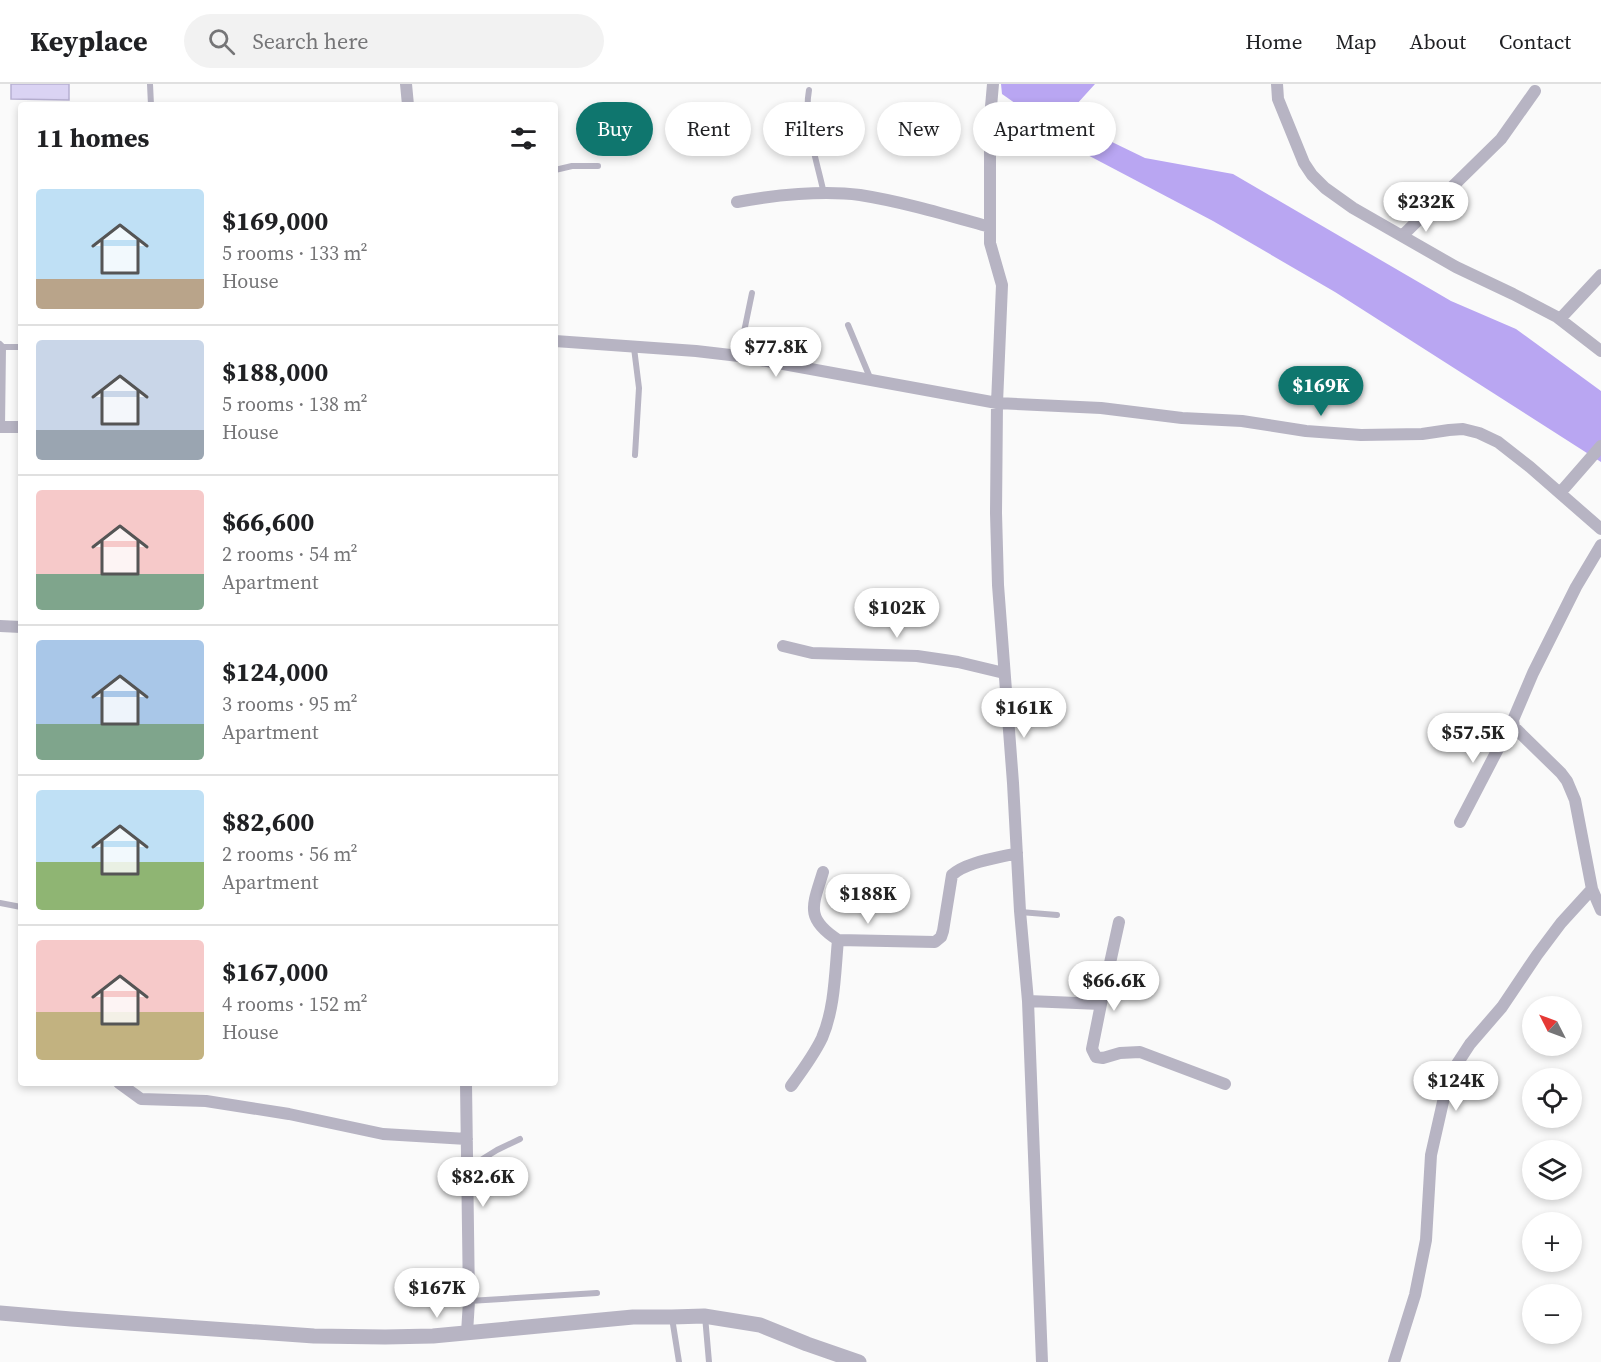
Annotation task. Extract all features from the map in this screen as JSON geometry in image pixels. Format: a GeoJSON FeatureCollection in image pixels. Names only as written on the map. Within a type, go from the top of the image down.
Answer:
{"type":"FeatureCollection","features":[{"type":"Feature","properties":{"kind":"street"},"geometry":{"type":"LineString","coordinates":[[406,84],[408,102]]}},
{"type":"Feature","properties":{"kind":"street"},"geometry":{"type":"LineString","coordinates":[[993,84],[990,118],[990,243],[1002,285],[997,403],[998,585],[1028,1001],[1042,1362]]}},
{"type":"Feature","properties":{"kind":"street"},"geometry":{"type":"LineString","coordinates":[[1277,84],[1278,99],[1304,163],[1325,188],[1353,208],[1456,267],[1523,298],[1560,319],[1601,351]]}},
{"type":"Feature","properties":{"kind":"street"},"geometry":{"type":"LineString","coordinates":[[1402,236],[1501,139],[1535,91]]}},
{"type":"Feature","properties":{"kind":"street"},"geometry":{"type":"LineString","coordinates":[[737,201],[787,195],[858,195],[923,208],[990,227]]}},
{"type":"Feature","properties":{"kind":"street"},"geometry":{"type":"LineString","coordinates":[[1560,319],[1601,275]]}},
{"type":"Feature","properties":{"kind":"street"},"geometry":{"type":"LineString","coordinates":[[558,341],[696,351],[997,403],[1101,408],[1361,435],[1422,434],[1463,429],[1479,433],[1498,442],[1601,529]]}},
{"type":"Feature","properties":{"kind":"street"},"geometry":{"type":"LineString","coordinates":[[1,427],[18,427]]}},
{"type":"Feature","properties":{"kind":"street"},"geometry":{"type":"LineString","coordinates":[[1560,493],[1601,446]]}},
{"type":"Feature","properties":{"kind":"street"},"geometry":{"type":"LineString","coordinates":[[1460,822],[1513,720],[1537,663],[1576,587],[1601,545]]}},
{"type":"Feature","properties":{"kind":"street"},"geometry":{"type":"LineString","coordinates":[[0,626],[18,627]]}},
{"type":"Feature","properties":{"kind":"street"},"geometry":{"type":"LineString","coordinates":[[783,646],[812,653],[917,656],[958,662],[1004,673]]}},
{"type":"Feature","properties":{"kind":"street"},"geometry":{"type":"LineString","coordinates":[[1513,720],[1514,727],[1567,781],[1575,800],[1592,889],[1601,910]]}},
{"type":"Feature","properties":{"kind":"street"},"geometry":{"type":"LineString","coordinates":[[823,872],[814,903],[816,920],[824,931],[838,939],[935,942],[941,937],[943,931],[952,875],[968,866],[1017,853]]}},
{"type":"Feature","properties":{"kind":"street"},"geometry":{"type":"LineString","coordinates":[[1394,1362],[1415,1295],[1426,1240],[1431,1155],[1444,1093],[1451,1076],[1470,1044],[1502,1007],[1561,923],[1592,889]]}},
{"type":"Feature","properties":{"kind":"street"},"geometry":{"type":"LineString","coordinates":[[1119,922],[1092,1049],[1096,1057],[1140,1052],[1225,1084]]}},
{"type":"Feature","properties":{"kind":"street"},"geometry":{"type":"LineString","coordinates":[[791,1086],[822,1037],[830,1010],[838,939]]}},
{"type":"Feature","properties":{"kind":"street"},"geometry":{"type":"LineString","coordinates":[[1028,1001],[1101,1004]]}},
{"type":"Feature","properties":{"kind":"street"},"geometry":{"type":"LineString","coordinates":[[123,1086],[141,1099],[206,1101],[289,1114],[383,1134],[467,1139]]}},
{"type":"Feature","properties":{"kind":"street"},"geometry":{"type":"LineString","coordinates":[[466,1086],[469,1301],[467,1333]]}},
{"type":"Feature","properties":{"kind":"street"},"geometry":{"type":"LineString","coordinates":[[0,1313],[314,1336],[385,1337],[433,1336],[633,1317],[704,1316],[760,1325],[859,1362]]}},
{"type":"Feature","properties":{"kind":"lane"},"geometry":{"type":"LineString","coordinates":[[150,84],[151,102]]}},
{"type":"Feature","properties":{"kind":"lane"},"geometry":{"type":"LineString","coordinates":[[809,90],[808,122],[824,194]]}},
{"type":"Feature","properties":{"kind":"lane"},"geometry":{"type":"LineString","coordinates":[[558,169],[572,166],[598,166]]}},
{"type":"Feature","properties":{"kind":"lane"},"geometry":{"type":"LineString","coordinates":[[738,357],[752,292]]}},
{"type":"Feature","properties":{"kind":"lane"},"geometry":{"type":"LineString","coordinates":[[848,325],[872,380]]}},
{"type":"Feature","properties":{"kind":"lane"},"geometry":{"type":"LineString","coordinates":[[1,427],[1,345],[18,347]]}},
{"type":"Feature","properties":{"kind":"lane"},"geometry":{"type":"LineString","coordinates":[[634,348],[639,388],[635,455]]}},
{"type":"Feature","properties":{"kind":"lane"},"geometry":{"type":"LineString","coordinates":[[0,903],[18,906]]}},
{"type":"Feature","properties":{"kind":"lane"},"geometry":{"type":"LineString","coordinates":[[1020,911],[1057,915]]}},
{"type":"Feature","properties":{"kind":"lane"},"geometry":{"type":"LineString","coordinates":[[468,1168],[520,1139]]}},
{"type":"Feature","properties":{"kind":"lane"},"geometry":{"type":"LineString","coordinates":[[469,1301],[597,1293]]}},
{"type":"Feature","properties":{"kind":"lane"},"geometry":{"type":"LineString","coordinates":[[704,1316],[709,1362]]}},
{"type":"Feature","properties":{"kind":"lane"},"geometry":{"type":"LineString","coordinates":[[672,1317],[680,1362]]}},
{"type":"Feature","properties":{"kind":"shaded area"},"geometry":{"type":"Polygon","coordinates":[[[1001,84],[1095,84],[1079,102],[1013,102],[1002,94],[1001,84]]]}},
{"type":"Feature","properties":{"kind":"shaded area"},"geometry":{"type":"Polygon","coordinates":[[[1116,144],[1145,158],[1233,174],[1451,301],[1516,329],[1601,391],[1601,462],[1335,292],[1213,221],[1090,156],[1116,156],[1116,144]]]}},
{"type":"Feature","properties":{"kind":"building"},"geometry":{"type":"Polygon","coordinates":[[[11,84],[69,84],[69,100],[11,99],[11,84]]]}}]}
